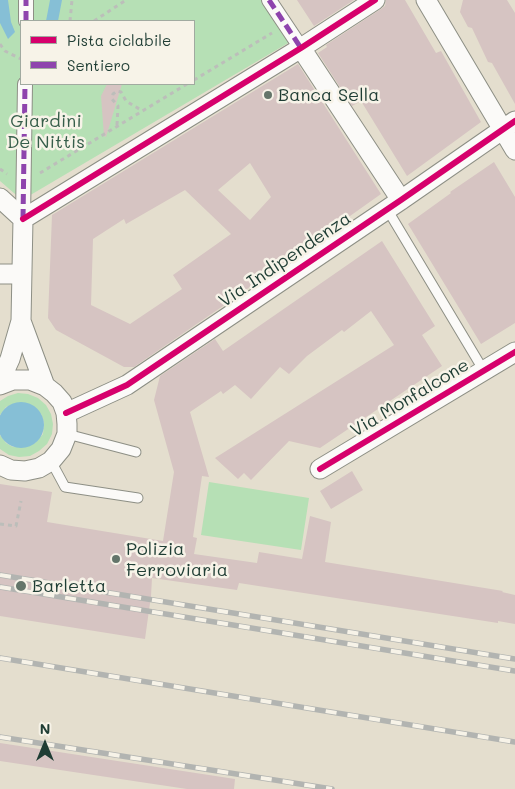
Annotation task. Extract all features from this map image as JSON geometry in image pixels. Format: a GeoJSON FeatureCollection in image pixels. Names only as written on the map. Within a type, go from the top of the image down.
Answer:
{"type":"FeatureCollection","features":[{"type":"Feature","properties":{"kind":"street"},"geometry":{"type":"LineString","coordinates":[[26,0],[26,20]]}},
{"type":"Feature","properties":{"kind":"street"},"geometry":{"type":"LineString","coordinates":[[270,0],[301,48],[394,205]]}},
{"type":"Feature","properties":{"kind":"street"},"geometry":{"type":"LineString","coordinates":[[23,219],[301,48],[375,0]]}},
{"type":"Feature","properties":{"kind":"street"},"geometry":{"type":"LineString","coordinates":[[426,0],[509,125],[515,150]]}},
{"type":"Feature","properties":{"kind":"street"},"geometry":{"type":"LineString","coordinates":[[0,381],[10,359],[22,320],[26,85]]}},
{"type":"Feature","properties":{"kind":"street","name":"Via Indipendenza"},"geometry":{"type":"LineString","coordinates":[[66,413],[127,385],[509,125]]}},
{"type":"Feature","properties":{"kind":"street"},"geometry":{"type":"LineString","coordinates":[[0,198],[23,219]]}},
{"type":"Feature","properties":{"kind":"street"},"geometry":{"type":"LineString","coordinates":[[0,274],[22,274]]}},
{"type":"Feature","properties":{"kind":"street"},"geometry":{"type":"LineString","coordinates":[[22,320],[45,386]]}},
{"type":"Feature","properties":{"kind":"street","name":"Via Monfalcone"},"geometry":{"type":"LineString","coordinates":[[320,469],[515,352]]}},
{"type":"Feature","properties":{"kind":"street"},"geometry":{"type":"LineString","coordinates":[[0,385],[13,380],[30,380],[45,386],[62,402],[66,413],[67,434],[61,449],[50,461],[39,468],[25,471],[11,470],[0,465]]}},
{"type":"Feature","properties":{"kind":"lane"},"geometry":{"type":"LineString","coordinates":[[394,205],[484,371]]}},
{"type":"Feature","properties":{"kind":"lane"},"geometry":{"type":"LineString","coordinates":[[67,434],[136,452]]}},
{"type":"Feature","properties":{"kind":"lane"},"geometry":{"type":"LineString","coordinates":[[50,461],[65,487],[138,498]]}},
{"type":"Feature","properties":{"kind":"path"},"geometry":{"type":"LineString","coordinates":[[70,20],[72,0]]}},
{"type":"Feature","properties":{"kind":"path"},"geometry":{"type":"LineString","coordinates":[[96,20],[126,0]]}},
{"type":"Feature","properties":{"kind":"path"},"geometry":{"type":"LineString","coordinates":[[195,79],[286,25]]}},
{"type":"Feature","properties":{"kind":"path"},"geometry":{"type":"LineString","coordinates":[[0,44],[5,51],[20,58]]}},
{"type":"Feature","properties":{"kind":"path"},"geometry":{"type":"LineString","coordinates":[[0,169],[23,184],[185,85]]}},
{"type":"Feature","properties":{"kind":"path"},"geometry":{"type":"LineString","coordinates":[[117,125],[118,106],[111,98],[117,91],[122,90],[126,101],[142,110]]}},
{"type":"Feature","properties":{"kind":"path"},"geometry":{"type":"LineString","coordinates":[[0,524],[16,526],[21,501]]}},
{"type":"Feature","properties":{"kind":"green space","name":"Giardini De Nittis"},"geometry":{"type":"Polygon","coordinates":[[[0,0],[278,0],[300,36],[22,200],[0,181],[0,0]]]}},
{"type":"Feature","properties":{"kind":"green space"},"geometry":{"type":"Polygon","coordinates":[[[18,393],[38,398],[46,405],[51,414],[53,424],[52,434],[47,444],[30,456],[19,457],[9,455],[0,449],[0,435],[6,443],[13,447],[35,443],[43,434],[44,422],[41,414],[13,404],[6,407],[0,415],[0,401],[18,393]]]}},
{"type":"Feature","properties":{"kind":"green space"},"geometry":{"type":"Polygon","coordinates":[[[209,482],[309,498],[301,550],[201,535],[209,482]]]}},
{"type":"Feature","properties":{"kind":"water"},"geometry":{"type":"Polygon","coordinates":[[[0,0],[8,0],[11,22],[15,32],[8,39],[0,23],[0,0]]]}},
{"type":"Feature","properties":{"kind":"water"},"geometry":{"type":"Polygon","coordinates":[[[50,0],[62,0],[58,20],[46,20],[50,0]]]}},
{"type":"Feature","properties":{"kind":"water"},"geometry":{"type":"Polygon","coordinates":[[[21,402],[34,406],[40,412],[44,425],[40,438],[30,446],[21,448],[12,446],[0,434],[0,416],[12,404],[21,402]]]}},
{"type":"Feature","properties":{"kind":"building"},"geometry":{"type":"Polygon","coordinates":[[[297,0],[354,0],[314,26],[297,0]]]}},
{"type":"Feature","properties":{"kind":"building"},"geometry":{"type":"Polygon","coordinates":[[[386,0],[405,0],[436,53],[441,51],[481,122],[407,176],[361,101],[352,106],[318,53],[327,47],[326,45],[385,6],[386,0]]]}},
{"type":"Feature","properties":{"kind":"building"},"geometry":{"type":"Polygon","coordinates":[[[463,0],[507,0],[515,13],[515,104],[492,63],[488,62],[472,28],[468,27],[460,12],[463,0]]]}},
{"type":"Feature","properties":{"kind":"building"},"geometry":{"type":"Polygon","coordinates":[[[298,64],[381,194],[134,367],[124,367],[56,330],[48,318],[52,215],[298,64]],[[250,163],[218,190],[250,220],[271,197],[250,163]],[[185,190],[126,224],[124,219],[93,239],[91,305],[130,324],[182,289],[173,275],[231,234],[185,190]]]}},
{"type":"Feature","properties":{"kind":"building"},"geometry":{"type":"Polygon","coordinates":[[[106,85],[122,85],[106,137],[104,136],[101,96],[106,85]]]}},
{"type":"Feature","properties":{"kind":"building"},"geometry":{"type":"Polygon","coordinates":[[[494,162],[515,197],[515,323],[481,344],[408,224],[494,162]]]}},
{"type":"Feature","properties":{"kind":"building"},"geometry":{"type":"Polygon","coordinates":[[[382,241],[435,326],[422,335],[442,366],[320,448],[289,441],[251,480],[244,473],[238,479],[215,458],[394,345],[371,311],[344,332],[342,330],[307,356],[289,374],[280,367],[251,399],[235,385],[223,394],[221,391],[190,412],[209,477],[202,476],[193,537],[197,538],[194,554],[257,563],[259,552],[302,559],[310,516],[331,522],[325,562],[503,591],[515,595],[515,624],[498,621],[498,623],[239,583],[237,590],[152,578],[145,639],[0,616],[0,484],[52,492],[47,522],[163,541],[174,472],[154,400],[160,376],[215,339],[223,351],[382,241]]]}},
{"type":"Feature","properties":{"kind":"building"},"geometry":{"type":"Polygon","coordinates":[[[352,471],[363,490],[331,509],[320,491],[352,471]]]}},
{"type":"Feature","properties":{"kind":"building"},"geometry":{"type":"Polygon","coordinates":[[[0,743],[235,779],[234,789],[187,789],[0,761],[0,743]]]}},
{"type":"Feature","properties":{"kind":"railway"},"geometry":{"type":"LineString","coordinates":[[0,575],[515,659]]}},
{"type":"Feature","properties":{"kind":"railway"},"geometry":{"type":"LineString","coordinates":[[0,587],[515,671]]}},
{"type":"Feature","properties":{"kind":"railway"},"geometry":{"type":"LineString","coordinates":[[0,658],[515,742]]}},
{"type":"Feature","properties":{"kind":"railway"},"geometry":{"type":"LineString","coordinates":[[0,737],[332,789]]}},
{"type":"Feature","properties":{"kind":"marked path"},"geometry":{"type":"LineString","coordinates":[[26,0],[26,20]]}},
{"type":"Feature","properties":{"kind":"marked path"},"geometry":{"type":"LineString","coordinates":[[269,0],[301,48]]}},
{"type":"Feature","properties":{"kind":"marked path"},"geometry":{"type":"LineString","coordinates":[[23,219],[25,85]]}},
{"type":"Feature","properties":{"kind":"cycle path"},"geometry":{"type":"LineString","coordinates":[[23,219],[301,48],[375,0]]}},
{"type":"Feature","properties":{"kind":"cycle path"},"geometry":{"type":"LineString","coordinates":[[66,413],[127,385],[515,121]]}},
{"type":"Feature","properties":{"kind":"cycle path"},"geometry":{"type":"LineString","coordinates":[[320,469],[515,352]]}},
{"type":"Feature","properties":{"kind":"place","name":"Banca Sella"},"geometry":{"type":"Point","coordinates":[268,95]}},
{"type":"Feature","properties":{"kind":"place","name":"Polizia Ferroviaria"},"geometry":{"type":"Point","coordinates":[116,559]}},
{"type":"Feature","properties":{"kind":"place","name":"Barletta"},"geometry":{"type":"Point","coordinates":[21,586]}}]}
